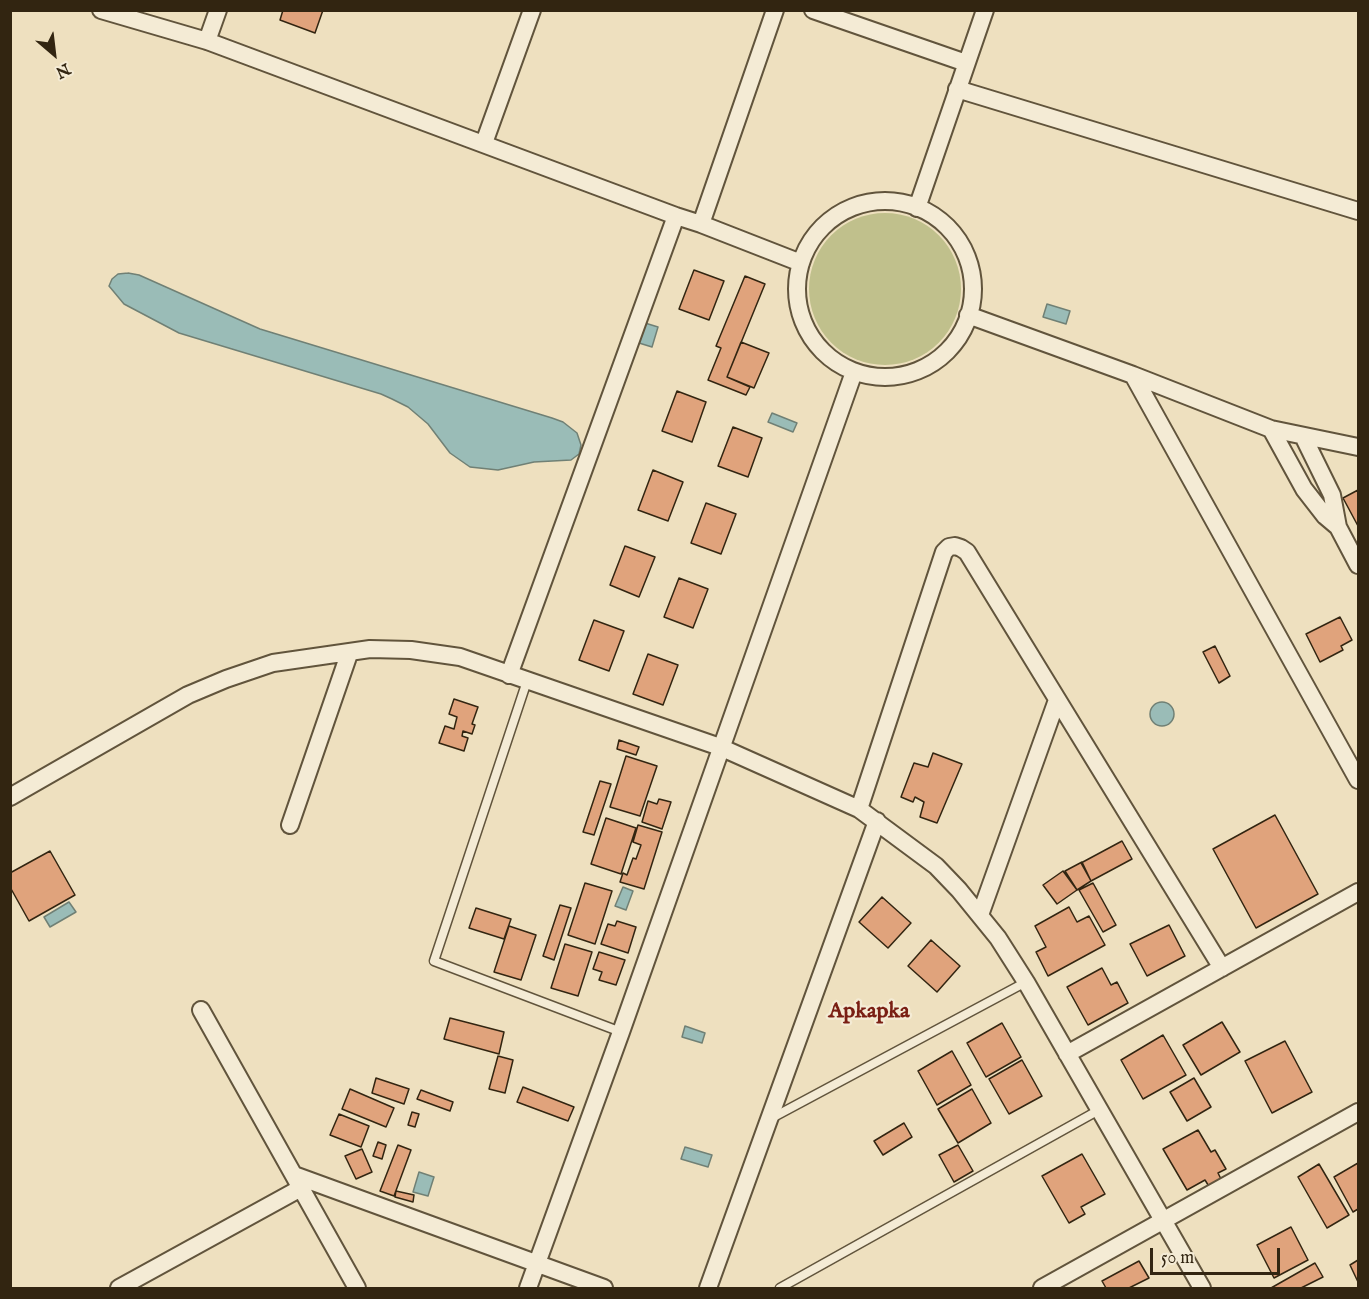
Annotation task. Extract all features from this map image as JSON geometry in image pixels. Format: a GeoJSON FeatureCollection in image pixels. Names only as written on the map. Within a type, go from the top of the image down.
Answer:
{"type":"FeatureCollection","features":[{"type":"Feature","properties":{"kind":"street"},"geometry":{"type":"LineString","coordinates":[[101,10],[207,41],[801,263]]}},
{"type":"Feature","properties":{"kind":"street"},"geometry":{"type":"LineString","coordinates":[[207,41],[218,10]]}},
{"type":"Feature","properties":{"kind":"street"},"geometry":{"type":"LineString","coordinates":[[484,143],[532,10]]}},
{"type":"Feature","properties":{"kind":"street"},"geometry":{"type":"LineString","coordinates":[[701,224],[775,10]]}},
{"type":"Feature","properties":{"kind":"street"},"geometry":{"type":"LineString","coordinates":[[813,10],[966,63]]}},
{"type":"Feature","properties":{"kind":"street"},"geometry":{"type":"LineString","coordinates":[[917,208],[985,10]]}},
{"type":"Feature","properties":{"kind":"street"},"geometry":{"type":"LineString","coordinates":[[957,89],[1359,211]]}},
{"type":"Feature","properties":{"kind":"street"},"geometry":{"type":"LineString","coordinates":[[881,202],[896,202],[917,208],[950,230],[966,256],[972,285],[972,301],[963,330],[944,354],[918,370],[888,377],[854,372],[819,349],[803,323],[797,293],[801,263],[807,249],[825,225],[851,208],[881,202]]}},
{"type":"Feature","properties":{"kind":"street"},"geometry":{"type":"LineString","coordinates":[[509,675],[675,216]]}},
{"type":"Feature","properties":{"kind":"street"},"geometry":{"type":"LineString","coordinates":[[968,315],[1134,375],[1271,429],[1359,447]]}},
{"type":"Feature","properties":{"kind":"street"},"geometry":{"type":"LineString","coordinates":[[528,1288],[854,372]]}},
{"type":"Feature","properties":{"kind":"street"},"geometry":{"type":"LineString","coordinates":[[1134,375],[1359,780]]}},
{"type":"Feature","properties":{"kind":"street"},"geometry":{"type":"LineString","coordinates":[[1271,429],[1304,489],[1325,516],[1338,527]]}},
{"type":"Feature","properties":{"kind":"street"},"geometry":{"type":"LineString","coordinates":[[1303,436],[1332,495],[1338,527],[1359,565]]}},
{"type":"Feature","properties":{"kind":"street"},"geometry":{"type":"LineString","coordinates":[[859,809],[935,577],[945,552],[955,546],[967,552],[1222,968]]}},
{"type":"Feature","properties":{"kind":"street"},"geometry":{"type":"LineString","coordinates":[[10,797],[188,695],[216,682],[273,663],[349,654],[370,649],[411,650],[460,657],[720,747],[859,809],[936,866],[980,915],[998,938],[1026,982],[1202,1288]]}},
{"type":"Feature","properties":{"kind":"street"},"geometry":{"type":"LineString","coordinates":[[290,825],[349,654]]}},
{"type":"Feature","properties":{"kind":"street"},"geometry":{"type":"LineString","coordinates":[[980,915],[1057,700]]}},
{"type":"Feature","properties":{"kind":"street"},"geometry":{"type":"LineString","coordinates":[[708,1288],[876,821]]}},
{"type":"Feature","properties":{"kind":"street"},"geometry":{"type":"LineString","coordinates":[[1067,1054],[1359,892]]}},
{"type":"Feature","properties":{"kind":"street"},"geometry":{"type":"LineString","coordinates":[[201,1010],[357,1288]]}},
{"type":"Feature","properties":{"kind":"street"},"geometry":{"type":"LineString","coordinates":[[1042,1288],[1359,1112]]}},
{"type":"Feature","properties":{"kind":"street"},"geometry":{"type":"LineString","coordinates":[[297,1181],[604,1288]]}},
{"type":"Feature","properties":{"kind":"street"},"geometry":{"type":"LineString","coordinates":[[119,1288],[297,1181]]}},
{"type":"Feature","properties":{"kind":"lane"},"geometry":{"type":"LineString","coordinates":[[527,681],[434,962],[621,1032]]}},
{"type":"Feature","properties":{"kind":"lane"},"geometry":{"type":"LineString","coordinates":[[769,1120],[1026,982]]}},
{"type":"Feature","properties":{"kind":"lane"},"geometry":{"type":"LineString","coordinates":[[780,1288],[1099,1110]]}},
{"type":"Feature","properties":{"kind":"green space"},"geometry":{"type":"Polygon","coordinates":[[[885,213],[914,219],[939,235],[955,260],[961,289],[955,318],[939,343],[914,359],[885,365],[856,359],[831,343],[815,318],[809,289],[815,260],[831,235],[856,219],[885,213]]]}},
{"type":"Feature","properties":{"kind":"water"},"geometry":{"type":"Polygon","coordinates":[[[118,274],[139,275],[260,329],[563,422],[577,433],[581,445],[579,454],[571,460],[534,462],[498,470],[470,467],[450,453],[428,424],[408,407],[392,399],[179,333],[124,304],[109,286],[118,274]]]}},
{"type":"Feature","properties":{"kind":"water"},"geometry":{"type":"Polygon","coordinates":[[[1047,304],[1070,311],[1066,324],[1043,317],[1047,304]]]}},
{"type":"Feature","properties":{"kind":"water"},"geometry":{"type":"Polygon","coordinates":[[[645,323],[658,327],[652,347],[639,343],[645,323]]]}},
{"type":"Feature","properties":{"kind":"water"},"geometry":{"type":"Polygon","coordinates":[[[772,413],[797,423],[793,432],[768,422],[772,413]]]}},
{"type":"Feature","properties":{"kind":"water"},"geometry":{"type":"Polygon","coordinates":[[[1162,702],[1170,706],[1174,714],[1170,722],[1162,726],[1154,722],[1150,714],[1154,706],[1162,702]]]}},
{"type":"Feature","properties":{"kind":"water"},"geometry":{"type":"Polygon","coordinates":[[[623,887],[633,891],[626,910],[615,906],[623,887]]]}},
{"type":"Feature","properties":{"kind":"water"},"geometry":{"type":"Polygon","coordinates":[[[69,902],[76,912],[50,927],[44,917],[69,902]]]}},
{"type":"Feature","properties":{"kind":"water"},"geometry":{"type":"Polygon","coordinates":[[[685,1026],[705,1033],[702,1043],[682,1037],[685,1026]]]}},
{"type":"Feature","properties":{"kind":"water"},"geometry":{"type":"Polygon","coordinates":[[[685,1147],[712,1155],[708,1167],[681,1159],[685,1147]]]}},
{"type":"Feature","properties":{"kind":"water"},"geometry":{"type":"Polygon","coordinates":[[[419,1172],[434,1177],[428,1196],[413,1192],[419,1172]]]}},
{"type":"Feature","properties":{"kind":"building"},"geometry":{"type":"Polygon","coordinates":[[[283,10],[323,10],[315,33],[280,20],[283,10]]]}},
{"type":"Feature","properties":{"kind":"building"},"geometry":{"type":"Polygon","coordinates":[[[694,270],[724,281],[709,320],[679,309],[694,270]]]}},
{"type":"Feature","properties":{"kind":"building"},"geometry":{"type":"Polygon","coordinates":[[[745,276],[765,284],[727,377],[750,387],[746,395],[708,380],[721,348],[716,346],[745,276]]]}},
{"type":"Feature","properties":{"kind":"building"},"geometry":{"type":"Polygon","coordinates":[[[741,342],[769,353],[754,388],[727,377],[741,342]]]}},
{"type":"Feature","properties":{"kind":"building"},"geometry":{"type":"Polygon","coordinates":[[[677,391],[706,402],[692,442],[662,431],[677,391]]]}},
{"type":"Feature","properties":{"kind":"building"},"geometry":{"type":"Polygon","coordinates":[[[733,427],[762,438],[748,477],[718,466],[733,427]]]}},
{"type":"Feature","properties":{"kind":"building"},"geometry":{"type":"Polygon","coordinates":[[[653,470],[683,482],[668,521],[638,510],[653,470]]]}},
{"type":"Feature","properties":{"kind":"building"},"geometry":{"type":"Polygon","coordinates":[[[1358,490],[1358,526],[1343,498],[1358,490]]]}},
{"type":"Feature","properties":{"kind":"building"},"geometry":{"type":"Polygon","coordinates":[[[706,503],[736,514],[721,554],[691,543],[706,503]]]}},
{"type":"Feature","properties":{"kind":"building"},"geometry":{"type":"Polygon","coordinates":[[[625,546],[655,557],[639,597],[610,585],[625,546]]]}},
{"type":"Feature","properties":{"kind":"building"},"geometry":{"type":"Polygon","coordinates":[[[679,578],[708,589],[693,628],[664,617],[679,578]]]}},
{"type":"Feature","properties":{"kind":"building"},"geometry":{"type":"Polygon","coordinates":[[[1340,617],[1352,640],[1341,646],[1343,650],[1320,662],[1306,634],[1340,617]]]}},
{"type":"Feature","properties":{"kind":"building"},"geometry":{"type":"Polygon","coordinates":[[[594,620],[624,631],[609,671],[579,660],[594,620]]]}},
{"type":"Feature","properties":{"kind":"building"},"geometry":{"type":"Polygon","coordinates":[[[1215,646],[1230,676],[1219,683],[1203,652],[1215,646]]]}},
{"type":"Feature","properties":{"kind":"building"},"geometry":{"type":"Polygon","coordinates":[[[648,654],[678,665],[663,705],[633,694],[648,654]]]}},
{"type":"Feature","properties":{"kind":"building"},"geometry":{"type":"Polygon","coordinates":[[[454,699],[478,707],[472,724],[475,725],[472,734],[463,731],[462,736],[468,738],[464,751],[439,743],[445,726],[454,729],[457,717],[449,714],[454,699]]]}},
{"type":"Feature","properties":{"kind":"building"},"geometry":{"type":"Polygon","coordinates":[[[619,740],[639,747],[636,755],[617,749],[619,740]]]}},
{"type":"Feature","properties":{"kind":"building"},"geometry":{"type":"Polygon","coordinates":[[[933,753],[962,764],[937,823],[920,817],[924,802],[915,797],[913,802],[901,797],[914,763],[928,767],[933,753]]]}},
{"type":"Feature","properties":{"kind":"building"},"geometry":{"type":"Polygon","coordinates":[[[626,756],[657,766],[640,816],[610,807],[626,756]]]}},
{"type":"Feature","properties":{"kind":"building"},"geometry":{"type":"Polygon","coordinates":[[[600,781],[611,784],[594,835],[583,832],[600,781]]]}},
{"type":"Feature","properties":{"kind":"building"},"geometry":{"type":"Polygon","coordinates":[[[659,799],[671,802],[662,829],[642,822],[648,801],[657,804],[659,799]]]}},
{"type":"Feature","properties":{"kind":"building"},"geometry":{"type":"Polygon","coordinates":[[[1275,815],[1318,894],[1256,928],[1213,849],[1275,815]]]}},
{"type":"Feature","properties":{"kind":"building"},"geometry":{"type":"Polygon","coordinates":[[[606,818],[636,828],[621,874],[591,864],[606,818]]]}},
{"type":"Feature","properties":{"kind":"building"},"geometry":{"type":"Polygon","coordinates":[[[638,825],[662,832],[644,889],[620,882],[623,873],[627,875],[641,845],[633,842],[638,825]]]}},
{"type":"Feature","properties":{"kind":"building"},"geometry":{"type":"Polygon","coordinates":[[[1122,841],[1132,859],[1091,881],[1081,863],[1122,841]]]}},
{"type":"Feature","properties":{"kind":"building"},"geometry":{"type":"Polygon","coordinates":[[[50,851],[75,895],[29,921],[10,887],[10,873],[50,851]]]}},
{"type":"Feature","properties":{"kind":"building"},"geometry":{"type":"Polygon","coordinates":[[[1082,862],[1091,881],[1077,890],[1065,871],[1082,862]]]}},
{"type":"Feature","properties":{"kind":"building"},"geometry":{"type":"Polygon","coordinates":[[[1063,871],[1077,890],[1057,904],[1043,885],[1063,871]]]}},
{"type":"Feature","properties":{"kind":"building"},"geometry":{"type":"Polygon","coordinates":[[[585,883],[612,891],[595,944],[568,935],[585,883]]]}},
{"type":"Feature","properties":{"kind":"building"},"geometry":{"type":"Polygon","coordinates":[[[1093,883],[1116,925],[1103,932],[1079,890],[1093,883]]]}},
{"type":"Feature","properties":{"kind":"building"},"geometry":{"type":"Polygon","coordinates":[[[882,897],[911,923],[888,948],[859,922],[882,897]]]}},
{"type":"Feature","properties":{"kind":"building"},"geometry":{"type":"Polygon","coordinates":[[[560,905],[571,908],[554,960],[543,956],[560,905]]]}},
{"type":"Feature","properties":{"kind":"building"},"geometry":{"type":"Polygon","coordinates":[[[1069,907],[1077,922],[1089,916],[1105,945],[1048,976],[1036,952],[1046,947],[1035,926],[1069,907]]]}},
{"type":"Feature","properties":{"kind":"building"},"geometry":{"type":"Polygon","coordinates":[[[476,908],[511,919],[504,939],[469,928],[476,908]]]}},
{"type":"Feature","properties":{"kind":"building"},"geometry":{"type":"Polygon","coordinates":[[[617,921],[636,927],[628,953],[601,944],[608,924],[615,926],[617,921]]]}},
{"type":"Feature","properties":{"kind":"building"},"geometry":{"type":"Polygon","coordinates":[[[1169,925],[1185,956],[1147,976],[1130,944],[1169,925]]]}},
{"type":"Feature","properties":{"kind":"building"},"geometry":{"type":"Polygon","coordinates":[[[509,926],[536,935],[521,980],[494,972],[509,926]]]}},
{"type":"Feature","properties":{"kind":"building"},"geometry":{"type":"Polygon","coordinates":[[[931,940],[960,966],[937,992],[908,966],[931,940]]]}},
{"type":"Feature","properties":{"kind":"building"},"geometry":{"type":"Polygon","coordinates":[[[565,944],[592,952],[578,996],[551,988],[565,944]]]}},
{"type":"Feature","properties":{"kind":"building"},"geometry":{"type":"Polygon","coordinates":[[[599,952],[625,960],[616,985],[599,980],[602,972],[593,969],[599,952]]]}},
{"type":"Feature","properties":{"kind":"building"},"geometry":{"type":"Polygon","coordinates":[[[1102,968],[1111,985],[1117,982],[1128,1003],[1088,1025],[1067,987],[1102,968]]]}},
{"type":"Feature","properties":{"kind":"building"},"geometry":{"type":"Polygon","coordinates":[[[450,1018],[504,1032],[499,1054],[444,1039],[450,1018]]]}},
{"type":"Feature","properties":{"kind":"building"},"geometry":{"type":"Polygon","coordinates":[[[1222,1022],[1240,1052],[1201,1075],[1183,1045],[1222,1022]]]}},
{"type":"Feature","properties":{"kind":"building"},"geometry":{"type":"Polygon","coordinates":[[[1002,1023],[1021,1057],[986,1077],[967,1043],[1002,1023]]]}},
{"type":"Feature","properties":{"kind":"building"},"geometry":{"type":"Polygon","coordinates":[[[1163,1035],[1186,1075],[1143,1099],[1121,1060],[1163,1035]]]}},
{"type":"Feature","properties":{"kind":"building"},"geometry":{"type":"Polygon","coordinates":[[[1285,1041],[1312,1092],[1272,1113],[1245,1061],[1285,1041]]]}},
{"type":"Feature","properties":{"kind":"building"},"geometry":{"type":"Polygon","coordinates":[[[952,1051],[971,1085],[937,1105],[918,1071],[952,1051]]]}},
{"type":"Feature","properties":{"kind":"building"},"geometry":{"type":"Polygon","coordinates":[[[498,1056],[513,1060],[505,1093],[489,1089],[498,1056]]]}},
{"type":"Feature","properties":{"kind":"building"},"geometry":{"type":"Polygon","coordinates":[[[1022,1060],[1042,1096],[1009,1114],[989,1079],[1022,1060]]]}},
{"type":"Feature","properties":{"kind":"building"},"geometry":{"type":"Polygon","coordinates":[[[376,1078],[409,1089],[404,1104],[372,1093],[376,1078]]]}},
{"type":"Feature","properties":{"kind":"building"},"geometry":{"type":"Polygon","coordinates":[[[1194,1078],[1211,1107],[1187,1121],[1170,1092],[1194,1078]]]}},
{"type":"Feature","properties":{"kind":"building"},"geometry":{"type":"Polygon","coordinates":[[[523,1087],[574,1107],[568,1121],[517,1102],[523,1087]]]}},
{"type":"Feature","properties":{"kind":"building"},"geometry":{"type":"Polygon","coordinates":[[[350,1089],[394,1108],[386,1127],[342,1109],[350,1089]]]}},
{"type":"Feature","properties":{"kind":"building"},"geometry":{"type":"Polygon","coordinates":[[[972,1089],[991,1123],[958,1143],[938,1109],[972,1089]]]}},
{"type":"Feature","properties":{"kind":"building"},"geometry":{"type":"Polygon","coordinates":[[[421,1090],[453,1102],[450,1111],[417,1099],[421,1090]]]}},
{"type":"Feature","properties":{"kind":"building"},"geometry":{"type":"Polygon","coordinates":[[[412,1112],[419,1114],[415,1127],[408,1125],[412,1112]]]}},
{"type":"Feature","properties":{"kind":"building"},"geometry":{"type":"Polygon","coordinates":[[[339,1114],[369,1126],[361,1147],[330,1135],[339,1114]]]}},
{"type":"Feature","properties":{"kind":"building"},"geometry":{"type":"Polygon","coordinates":[[[904,1123],[912,1137],[883,1155],[874,1141],[904,1123]]]}},
{"type":"Feature","properties":{"kind":"building"},"geometry":{"type":"Polygon","coordinates":[[[1198,1130],[1211,1152],[1215,1150],[1226,1169],[1218,1173],[1222,1181],[1210,1188],[1205,1180],[1187,1190],[1163,1149],[1198,1130]]]}},
{"type":"Feature","properties":{"kind":"building"},"geometry":{"type":"Polygon","coordinates":[[[378,1142],[386,1145],[382,1159],[373,1156],[378,1142]]]}},
{"type":"Feature","properties":{"kind":"building"},"geometry":{"type":"Polygon","coordinates":[[[398,1145],[411,1150],[394,1196],[380,1191],[398,1145]]]}},
{"type":"Feature","properties":{"kind":"building"},"geometry":{"type":"Polygon","coordinates":[[[958,1145],[973,1171],[954,1182],[939,1155],[958,1145]]]}},
{"type":"Feature","properties":{"kind":"building"},"geometry":{"type":"Polygon","coordinates":[[[362,1149],[372,1172],[356,1179],[345,1156],[362,1149]]]}},
{"type":"Feature","properties":{"kind":"building"},"geometry":{"type":"Polygon","coordinates":[[[1082,1154],[1105,1194],[1081,1207],[1085,1214],[1069,1223],[1042,1176],[1082,1154]]]}},
{"type":"Feature","properties":{"kind":"building"},"geometry":{"type":"Polygon","coordinates":[[[1358,1163],[1358,1209],[1353,1212],[1334,1177],[1358,1163]]]}},
{"type":"Feature","properties":{"kind":"building"},"geometry":{"type":"Polygon","coordinates":[[[1319,1164],[1349,1215],[1327,1228],[1298,1177],[1319,1164]]]}},
{"type":"Feature","properties":{"kind":"building"},"geometry":{"type":"Polygon","coordinates":[[[396,1191],[414,1195],[413,1202],[395,1197],[396,1191]]]}},
{"type":"Feature","properties":{"kind":"building"},"geometry":{"type":"Polygon","coordinates":[[[1291,1227],[1308,1260],[1274,1278],[1257,1245],[1291,1227]]]}},
{"type":"Feature","properties":{"kind":"building"},"geometry":{"type":"Polygon","coordinates":[[[1358,1260],[1358,1282],[1350,1265],[1358,1260]]]}},
{"type":"Feature","properties":{"kind":"building"},"geometry":{"type":"Polygon","coordinates":[[[1139,1261],[1149,1278],[1129,1288],[1106,1288],[1102,1281],[1139,1261]]]}},
{"type":"Feature","properties":{"kind":"building"},"geometry":{"type":"Polygon","coordinates":[[[1315,1263],[1323,1277],[1301,1288],[1271,1288],[1315,1263]]]}},
{"type":"Feature","properties":{"kind":"district","name":"Apkapka"},"geometry":{"type":"Point","coordinates":[869,1012]}}]}
